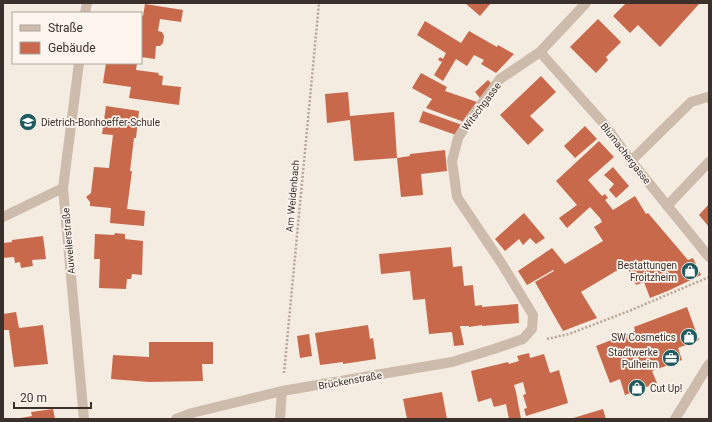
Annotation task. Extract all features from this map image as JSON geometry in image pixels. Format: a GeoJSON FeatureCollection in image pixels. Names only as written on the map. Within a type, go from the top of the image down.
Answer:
{"type":"FeatureCollection","features":[{"type":"Feature","properties":{"kind":"street","name":"Witschgasse"},"geometry":{"type":"LineString","coordinates":[[523,339],[532,330],[533,315],[502,264],[457,197],[452,161],[458,138],[470,119],[500,79],[540,52],[586,3]]}},
{"type":"Feature","properties":{"kind":"street","name":"Blumachergasse"},"geometry":{"type":"LineString","coordinates":[[540,52],[604,124],[631,161],[709,257]]}},
{"type":"Feature","properties":{"kind":"street","name":"Auweilerstraße"},"geometry":{"type":"LineString","coordinates":[[79,64],[63,188],[84,419]]}},
{"type":"Feature","properties":{"kind":"street"},"geometry":{"type":"LineString","coordinates":[[631,161],[691,102],[707,97],[709,98]]}},
{"type":"Feature","properties":{"kind":"street"},"geometry":{"type":"LineString","coordinates":[[667,206],[709,162]]}},
{"type":"Feature","properties":{"kind":"street"},"geometry":{"type":"LineString","coordinates":[[3,217],[63,188]]}},
{"type":"Feature","properties":{"kind":"street","name":"Brückenstraße"},"geometry":{"type":"LineString","coordinates":[[176,419],[192,413],[282,391],[452,362],[523,339]]}},
{"type":"Feature","properties":{"kind":"street"},"geometry":{"type":"LineString","coordinates":[[675,419],[709,364]]}},
{"type":"Feature","properties":{"kind":"street"},"geometry":{"type":"LineString","coordinates":[[280,419],[282,391]]}},
{"type":"Feature","properties":{"kind":"path","name":"Am Weidenbach"},"geometry":{"type":"LineString","coordinates":[[282,391],[319,3]]}},
{"type":"Feature","properties":{"kind":"path"},"geometry":{"type":"LineString","coordinates":[[523,339],[542,340],[569,334],[629,311],[709,277]]}},
{"type":"Feature","properties":{"kind":"building"},"geometry":{"type":"Polygon","coordinates":[[[465,3],[491,3],[480,16],[465,3]]]}},
{"type":"Feature","properties":{"kind":"building"},"geometry":{"type":"Polygon","coordinates":[[[626,3],[700,3],[660,47],[638,25],[630,33],[613,16],[626,3]]]}},
{"type":"Feature","properties":{"kind":"building"},"geometry":{"type":"Polygon","coordinates":[[[145,4],[183,10],[181,22],[160,19],[158,31],[162,32],[164,36],[163,43],[160,46],[156,46],[155,59],[142,57],[143,16],[145,4]]]}},
{"type":"Feature","properties":{"kind":"building"},"geometry":{"type":"Polygon","coordinates":[[[598,19],[621,42],[606,57],[608,60],[596,73],[570,47],[598,19]]]}},
{"type":"Feature","properties":{"kind":"building"},"geometry":{"type":"Polygon","coordinates":[[[425,21],[461,43],[469,31],[497,47],[498,45],[514,54],[496,73],[481,64],[484,60],[474,55],[467,66],[456,59],[443,81],[434,75],[442,62],[438,60],[440,57],[443,59],[446,53],[417,35],[425,21]]]}},
{"type":"Feature","properties":{"kind":"building"},"geometry":{"type":"Polygon","coordinates":[[[106,64],[137,64],[136,70],[159,73],[158,75],[163,76],[162,85],[181,87],[179,105],[129,98],[131,87],[103,83],[106,64]]]}},
{"type":"Feature","properties":{"kind":"building"},"geometry":{"type":"Polygon","coordinates":[[[421,73],[447,87],[445,91],[477,102],[464,122],[426,108],[432,99],[412,88],[421,73]]]}},
{"type":"Feature","properties":{"kind":"building"},"geometry":{"type":"Polygon","coordinates":[[[541,76],[556,92],[530,116],[544,130],[528,145],[500,115],[541,76]]]}},
{"type":"Feature","properties":{"kind":"building"},"geometry":{"type":"Polygon","coordinates":[[[488,80],[494,86],[480,98],[475,92],[488,80]]]}},
{"type":"Feature","properties":{"kind":"building"},"geometry":{"type":"Polygon","coordinates":[[[348,92],[350,116],[394,112],[397,158],[354,161],[350,120],[327,123],[325,94],[348,92]]]}},
{"type":"Feature","properties":{"kind":"building"},"geometry":{"type":"Polygon","coordinates":[[[106,106],[139,111],[136,138],[134,138],[130,171],[132,171],[127,209],[145,211],[144,226],[110,223],[111,208],[90,206],[90,202],[86,197],[91,193],[94,167],[109,168],[113,135],[102,134],[106,106]]]}},
{"type":"Feature","properties":{"kind":"building"},"geometry":{"type":"Polygon","coordinates":[[[423,111],[462,125],[456,135],[419,122],[423,111]]]}},
{"type":"Feature","properties":{"kind":"building"},"geometry":{"type":"Polygon","coordinates":[[[585,126],[597,139],[575,158],[564,146],[585,126]]]}},
{"type":"Feature","properties":{"kind":"building"},"geometry":{"type":"Polygon","coordinates":[[[599,141],[614,157],[588,180],[602,196],[605,194],[608,198],[605,200],[613,210],[635,196],[646,214],[648,213],[688,260],[693,258],[701,275],[650,298],[644,282],[636,285],[626,265],[581,292],[597,318],[563,331],[535,282],[554,271],[553,270],[527,285],[518,271],[552,248],[565,264],[603,241],[594,227],[602,222],[590,207],[567,228],[559,218],[577,205],[556,181],[599,141]]]}},
{"type":"Feature","properties":{"kind":"building"},"geometry":{"type":"Polygon","coordinates":[[[445,150],[447,171],[421,174],[423,195],[401,197],[397,158],[410,156],[410,154],[445,150]]]}},
{"type":"Feature","properties":{"kind":"building"},"geometry":{"type":"Polygon","coordinates":[[[613,167],[629,186],[616,198],[609,190],[614,184],[604,175],[613,167]]]}},
{"type":"Feature","properties":{"kind":"building"},"geometry":{"type":"Polygon","coordinates":[[[709,204],[709,227],[699,215],[709,204]]]}},
{"type":"Feature","properties":{"kind":"building"},"geometry":{"type":"Polygon","coordinates":[[[524,213],[545,238],[536,244],[530,238],[523,245],[519,239],[505,251],[495,239],[524,213]]]}},
{"type":"Feature","properties":{"kind":"building"},"geometry":{"type":"Polygon","coordinates":[[[115,233],[125,234],[125,239],[143,241],[142,275],[132,274],[131,279],[127,279],[126,289],[99,288],[100,259],[94,259],[95,234],[114,235],[115,233]]]}},
{"type":"Feature","properties":{"kind":"building"},"geometry":{"type":"Polygon","coordinates":[[[43,236],[46,259],[32,260],[33,266],[21,268],[20,262],[15,263],[14,257],[3,258],[3,243],[12,242],[12,240],[43,236]]]}},
{"type":"Feature","properties":{"kind":"building"},"geometry":{"type":"Polygon","coordinates":[[[451,247],[453,267],[462,266],[464,286],[473,285],[475,306],[482,305],[482,307],[518,304],[519,323],[469,327],[460,326],[464,345],[454,346],[452,332],[429,334],[425,299],[413,300],[410,271],[381,274],[379,254],[451,247]]]}},
{"type":"Feature","properties":{"kind":"building"},"geometry":{"type":"Polygon","coordinates":[[[687,307],[699,340],[678,348],[682,360],[652,371],[657,383],[625,395],[620,379],[610,383],[596,346],[635,331],[634,327],[687,307]]]}},
{"type":"Feature","properties":{"kind":"building"},"geometry":{"type":"Polygon","coordinates":[[[16,312],[19,328],[43,325],[48,364],[14,367],[9,330],[3,330],[3,314],[16,312]]]}},
{"type":"Feature","properties":{"kind":"building"},"geometry":{"type":"Polygon","coordinates":[[[368,325],[370,339],[373,338],[376,359],[343,364],[343,362],[320,365],[315,333],[368,325]]]}},
{"type":"Feature","properties":{"kind":"building"},"geometry":{"type":"Polygon","coordinates":[[[309,334],[312,356],[300,358],[297,336],[309,334]]]}},
{"type":"Feature","properties":{"kind":"building"},"geometry":{"type":"Polygon","coordinates":[[[149,342],[213,342],[213,364],[202,364],[203,381],[149,382],[111,379],[113,355],[149,357],[149,342]]]}},
{"type":"Feature","properties":{"kind":"building"},"geometry":{"type":"Polygon","coordinates":[[[529,353],[530,358],[544,354],[550,373],[559,370],[568,403],[526,416],[524,409],[527,408],[523,395],[526,394],[523,382],[514,385],[521,419],[509,419],[506,404],[494,407],[491,398],[478,402],[471,371],[508,362],[509,364],[519,361],[517,356],[529,353]]]}},
{"type":"Feature","properties":{"kind":"building"},"geometry":{"type":"Polygon","coordinates":[[[442,392],[447,419],[407,419],[403,399],[442,392]]]}},
{"type":"Feature","properties":{"kind":"building"},"geometry":{"type":"Polygon","coordinates":[[[53,409],[55,419],[20,419],[32,416],[31,412],[53,409]]]}},
{"type":"Feature","properties":{"kind":"building"},"geometry":{"type":"Polygon","coordinates":[[[603,409],[606,419],[570,419],[603,409]]]}},
{"type":"Feature","properties":{"kind":"place","name":"Dietrich-Bonhoeffer-Schule"},"geometry":{"type":"Point","coordinates":[28,122]}},
{"type":"Feature","properties":{"kind":"place","name":"Bestattungen Froitzheim"},"geometry":{"type":"Point","coordinates":[690,271]}},
{"type":"Feature","properties":{"kind":"place","name":"SW Cosmetics"},"geometry":{"type":"Point","coordinates":[689,337]}},
{"type":"Feature","properties":{"kind":"place","name":"Stadtwerke Pulheim"},"geometry":{"type":"Point","coordinates":[671,358]}},
{"type":"Feature","properties":{"kind":"place","name":"Cut Up!"},"geometry":{"type":"Point","coordinates":[637,388]}}]}
